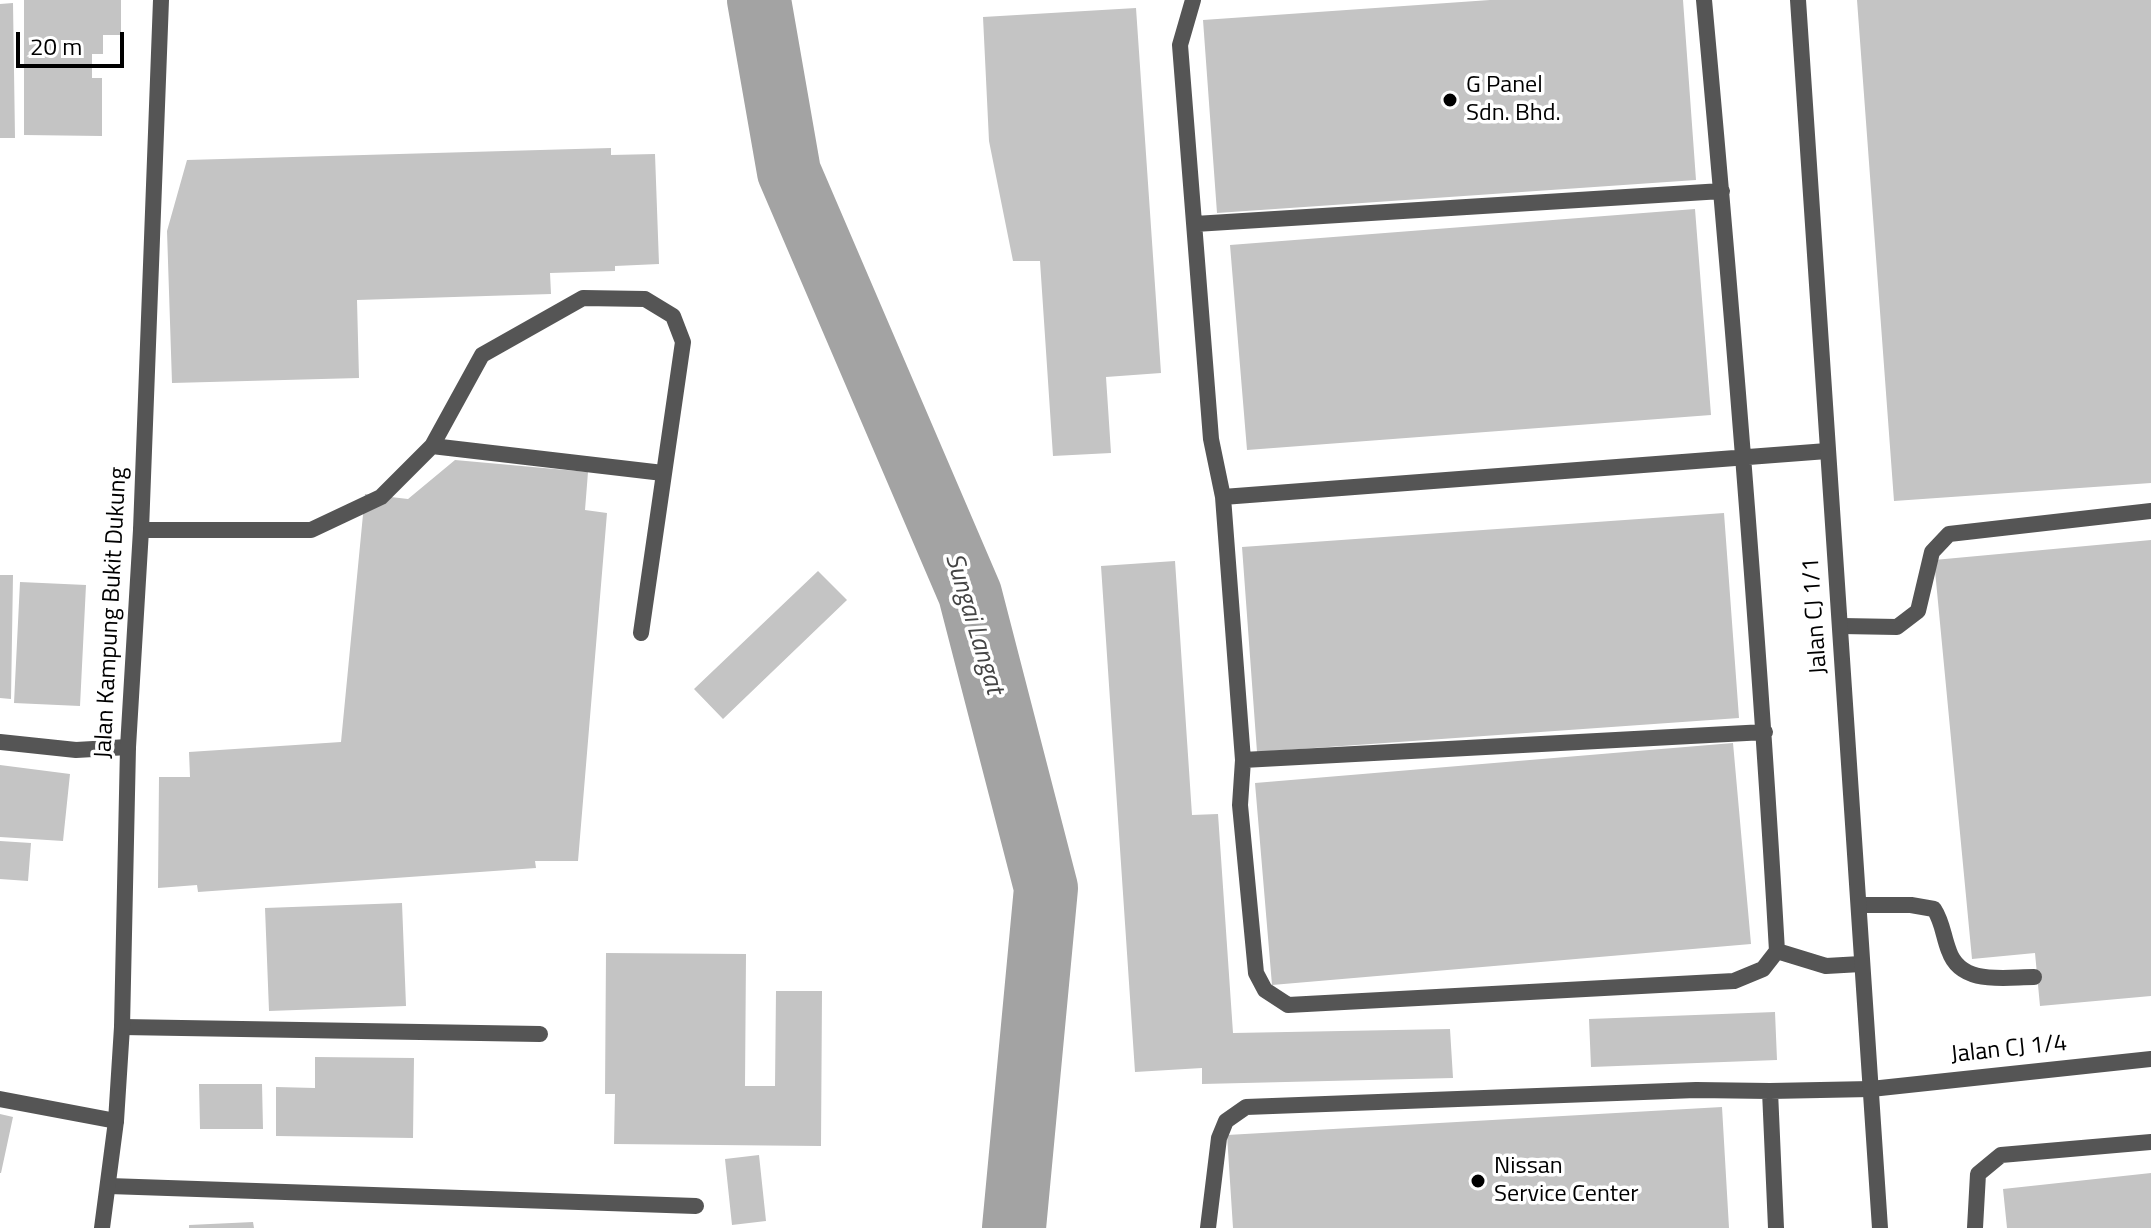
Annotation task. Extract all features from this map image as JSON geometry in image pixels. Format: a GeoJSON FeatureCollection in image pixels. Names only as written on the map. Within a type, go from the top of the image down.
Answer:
{"type":"FeatureCollection","features":[{"type":"Feature","properties":{"kind":"street","name":"Jalan Kampung Bukit Dukung"},"geometry":{"type":"LineString","coordinates":[[102,1228],[116,1121],[122,1027],[128,747],[141,530],[161,0]]}},
{"type":"Feature","properties":{"kind":"street"},"geometry":{"type":"LineString","coordinates":[[1193,0],[1180,45],[1211,439],[1223,497],[1243,760],[1240,805],[1256,973],[1265,990],[1288,1005],[1734,981],[1763,969],[1777,951],[1745,457],[1704,0]]}},
{"type":"Feature","properties":{"kind":"street","name":"Jalan CJ 1/1"},"geometry":{"type":"LineString","coordinates":[[1798,0],[1880,1228]]}},
{"type":"Feature","properties":{"kind":"street"},"geometry":{"type":"LineString","coordinates":[[1195,224],[1722,191]]}},
{"type":"Feature","properties":{"kind":"street"},"geometry":{"type":"LineString","coordinates":[[141,530],[311,530],[381,497],[432,446],[482,355],[583,298],[645,299],[673,316],[683,342],[641,633]]}},
{"type":"Feature","properties":{"kind":"street"},"geometry":{"type":"LineString","coordinates":[[432,446],[663,473]]}},
{"type":"Feature","properties":{"kind":"street"},"geometry":{"type":"LineString","coordinates":[[1223,497],[1827,451]]}},
{"type":"Feature","properties":{"kind":"street"},"geometry":{"type":"LineString","coordinates":[[1842,626],[1897,627],[1918,611],[1932,552],[1949,534],[2151,511]]}},
{"type":"Feature","properties":{"kind":"street"},"geometry":{"type":"LineString","coordinates":[[1243,760],[1765,732]]}},
{"type":"Feature","properties":{"kind":"street"},"geometry":{"type":"LineString","coordinates":[[0,742],[76,750],[128,747]]}},
{"type":"Feature","properties":{"kind":"street"},"geometry":{"type":"LineString","coordinates":[[1859,905],[1911,905],[1934,909],[1942,920],[1949,954],[1959,968],[1978,977],[2034,977]]}},
{"type":"Feature","properties":{"kind":"street"},"geometry":{"type":"LineString","coordinates":[[1777,951],[1826,966],[1861,964]]}},
{"type":"Feature","properties":{"kind":"street"},"geometry":{"type":"LineString","coordinates":[[122,1027],[540,1034]]}},
{"type":"Feature","properties":{"kind":"street","name":"Jalan CJ 1/4"},"geometry":{"type":"LineString","coordinates":[[1208,1228],[1219,1138],[1226,1121],[1246,1107],[1696,1090],[1871,1089],[2151,1059]]}},
{"type":"Feature","properties":{"kind":"street"},"geometry":{"type":"LineString","coordinates":[[1770,1091],[1776,1228]]}},
{"type":"Feature","properties":{"kind":"street"},"geometry":{"type":"LineString","coordinates":[[0,1099],[116,1121]]}},
{"type":"Feature","properties":{"kind":"street"},"geometry":{"type":"LineString","coordinates":[[1975,1228],[1978,1174],[2001,1155],[2151,1142]]}},
{"type":"Feature","properties":{"kind":"street"},"geometry":{"type":"LineString","coordinates":[[109,1186],[696,1206]]}},
{"type":"Feature","properties":{"kind":"building"},"geometry":{"type":"Polygon","coordinates":[[[24,0],[121,0],[121,35],[103,35],[103,54],[92,54],[92,78],[102,78],[102,136],[24,135],[24,0]]]}},
{"type":"Feature","properties":{"kind":"building","name":"G Panel Sdn. Bhd."},"geometry":{"type":"Polygon","coordinates":[[[1490,0],[1683,0],[1696,180],[1217,213],[1203,20],[1490,0]]]}},
{"type":"Feature","properties":{"kind":"building"},"geometry":{"type":"Polygon","coordinates":[[[1857,0],[2151,0],[2151,483],[1894,501],[1857,0]]]}},
{"type":"Feature","properties":{"kind":"building"},"geometry":{"type":"Polygon","coordinates":[[[13,3],[15,138],[0,138],[0,4],[13,3]]]}},
{"type":"Feature","properties":{"kind":"building"},"geometry":{"type":"Polygon","coordinates":[[[1136,8],[1161,373],[1106,377],[1111,453],[1053,456],[1040,261],[1013,261],[989,141],[983,17],[1136,8]]]}},
{"type":"Feature","properties":{"kind":"building"},"geometry":{"type":"Polygon","coordinates":[[[611,148],[611,155],[655,154],[659,264],[615,266],[615,271],[550,273],[551,294],[357,300],[359,378],[172,383],[167,231],[187,160],[611,148]]]}},
{"type":"Feature","properties":{"kind":"building"},"geometry":{"type":"Polygon","coordinates":[[[1695,209],[1711,415],[1247,450],[1230,245],[1695,209]]]}},
{"type":"Feature","properties":{"kind":"building"},"geometry":{"type":"Polygon","coordinates":[[[455,460],[588,472],[585,510],[607,513],[578,861],[535,861],[536,868],[198,892],[197,885],[158,888],[159,777],[190,777],[189,752],[341,742],[365,494],[408,499],[455,460]]]}},
{"type":"Feature","properties":{"kind":"building"},"geometry":{"type":"Polygon","coordinates":[[[1724,513],[1739,718],[1257,752],[1242,547],[1724,513]]]}},
{"type":"Feature","properties":{"kind":"building"},"geometry":{"type":"Polygon","coordinates":[[[2151,540],[2151,996],[2040,1006],[2035,953],[1972,959],[1934,560],[2151,540]]]}},
{"type":"Feature","properties":{"kind":"building"},"geometry":{"type":"Polygon","coordinates":[[[1175,561],[1192,815],[1218,814],[1233,1033],[1450,1029],[1453,1078],[1202,1084],[1202,1068],[1135,1072],[1101,566],[1175,561]]]}},
{"type":"Feature","properties":{"kind":"building"},"geometry":{"type":"Polygon","coordinates":[[[818,571],[847,600],[723,719],[694,689],[818,571]]]}},
{"type":"Feature","properties":{"kind":"building"},"geometry":{"type":"Polygon","coordinates":[[[0,575],[13,575],[11,699],[0,698],[0,575]]]}},
{"type":"Feature","properties":{"kind":"building"},"geometry":{"type":"Polygon","coordinates":[[[20,582],[86,585],[80,706],[14,703],[20,582]]]}},
{"type":"Feature","properties":{"kind":"building"},"geometry":{"type":"Polygon","coordinates":[[[1733,743],[1751,944],[1272,985],[1255,783],[1733,743]]]}},
{"type":"Feature","properties":{"kind":"building"},"geometry":{"type":"Polygon","coordinates":[[[0,765],[70,774],[63,841],[0,837],[0,765]]]}},
{"type":"Feature","properties":{"kind":"building"},"geometry":{"type":"Polygon","coordinates":[[[0,841],[31,843],[28,881],[0,879],[0,841]]]}},
{"type":"Feature","properties":{"kind":"building"},"geometry":{"type":"Polygon","coordinates":[[[402,903],[406,1006],[269,1011],[265,908],[402,903]]]}},
{"type":"Feature","properties":{"kind":"building"},"geometry":{"type":"Polygon","coordinates":[[[606,953],[746,954],[745,1086],[775,1086],[776,991],[822,991],[821,1146],[614,1144],[615,1094],[605,1094],[606,953]]]}},
{"type":"Feature","properties":{"kind":"building"},"geometry":{"type":"Polygon","coordinates":[[[1775,1012],[1777,1060],[1591,1067],[1589,1019],[1775,1012]]]}},
{"type":"Feature","properties":{"kind":"building"},"geometry":{"type":"Polygon","coordinates":[[[315,1057],[414,1058],[413,1138],[276,1136],[276,1087],[315,1088],[315,1057]]]}},
{"type":"Feature","properties":{"kind":"building"},"geometry":{"type":"Polygon","coordinates":[[[199,1084],[262,1084],[263,1129],[200,1129],[199,1084]]]}},
{"type":"Feature","properties":{"kind":"building","name":"Nissan Service Center"},"geometry":{"type":"Polygon","coordinates":[[[1722,1107],[1729,1228],[1233,1228],[1227,1135],[1722,1107]]]}},
{"type":"Feature","properties":{"kind":"building"},"geometry":{"type":"Polygon","coordinates":[[[0,1114],[13,1117],[1,1173],[0,1173],[0,1114]]]}},
{"type":"Feature","properties":{"kind":"building"},"geometry":{"type":"Polygon","coordinates":[[[759,1155],[766,1221],[732,1225],[725,1159],[759,1155]]]}},
{"type":"Feature","properties":{"kind":"building"},"geometry":{"type":"Polygon","coordinates":[[[2151,1173],[2151,1228],[2007,1228],[2003,1189],[2151,1173]]]}},
{"type":"Feature","properties":{"kind":"building"},"geometry":{"type":"Polygon","coordinates":[[[253,1222],[254,1228],[189,1228],[189,1225],[253,1222]]]}},
{"type":"Feature","properties":{"kind":"waterway","name":"Sungai Langat"},"geometry":{"type":"LineString","coordinates":[[759,0],[789,172],[970,594],[1046,888],[1014,1228]]}},
{"type":"Feature","properties":{"kind":"place","name":"G Panel Sdn. Bhd."},"geometry":{"type":"Point","coordinates":[1450,100]}},
{"type":"Feature","properties":{"kind":"place","name":"Nissan Service Center"},"geometry":{"type":"Point","coordinates":[1478,1181]}}]}
